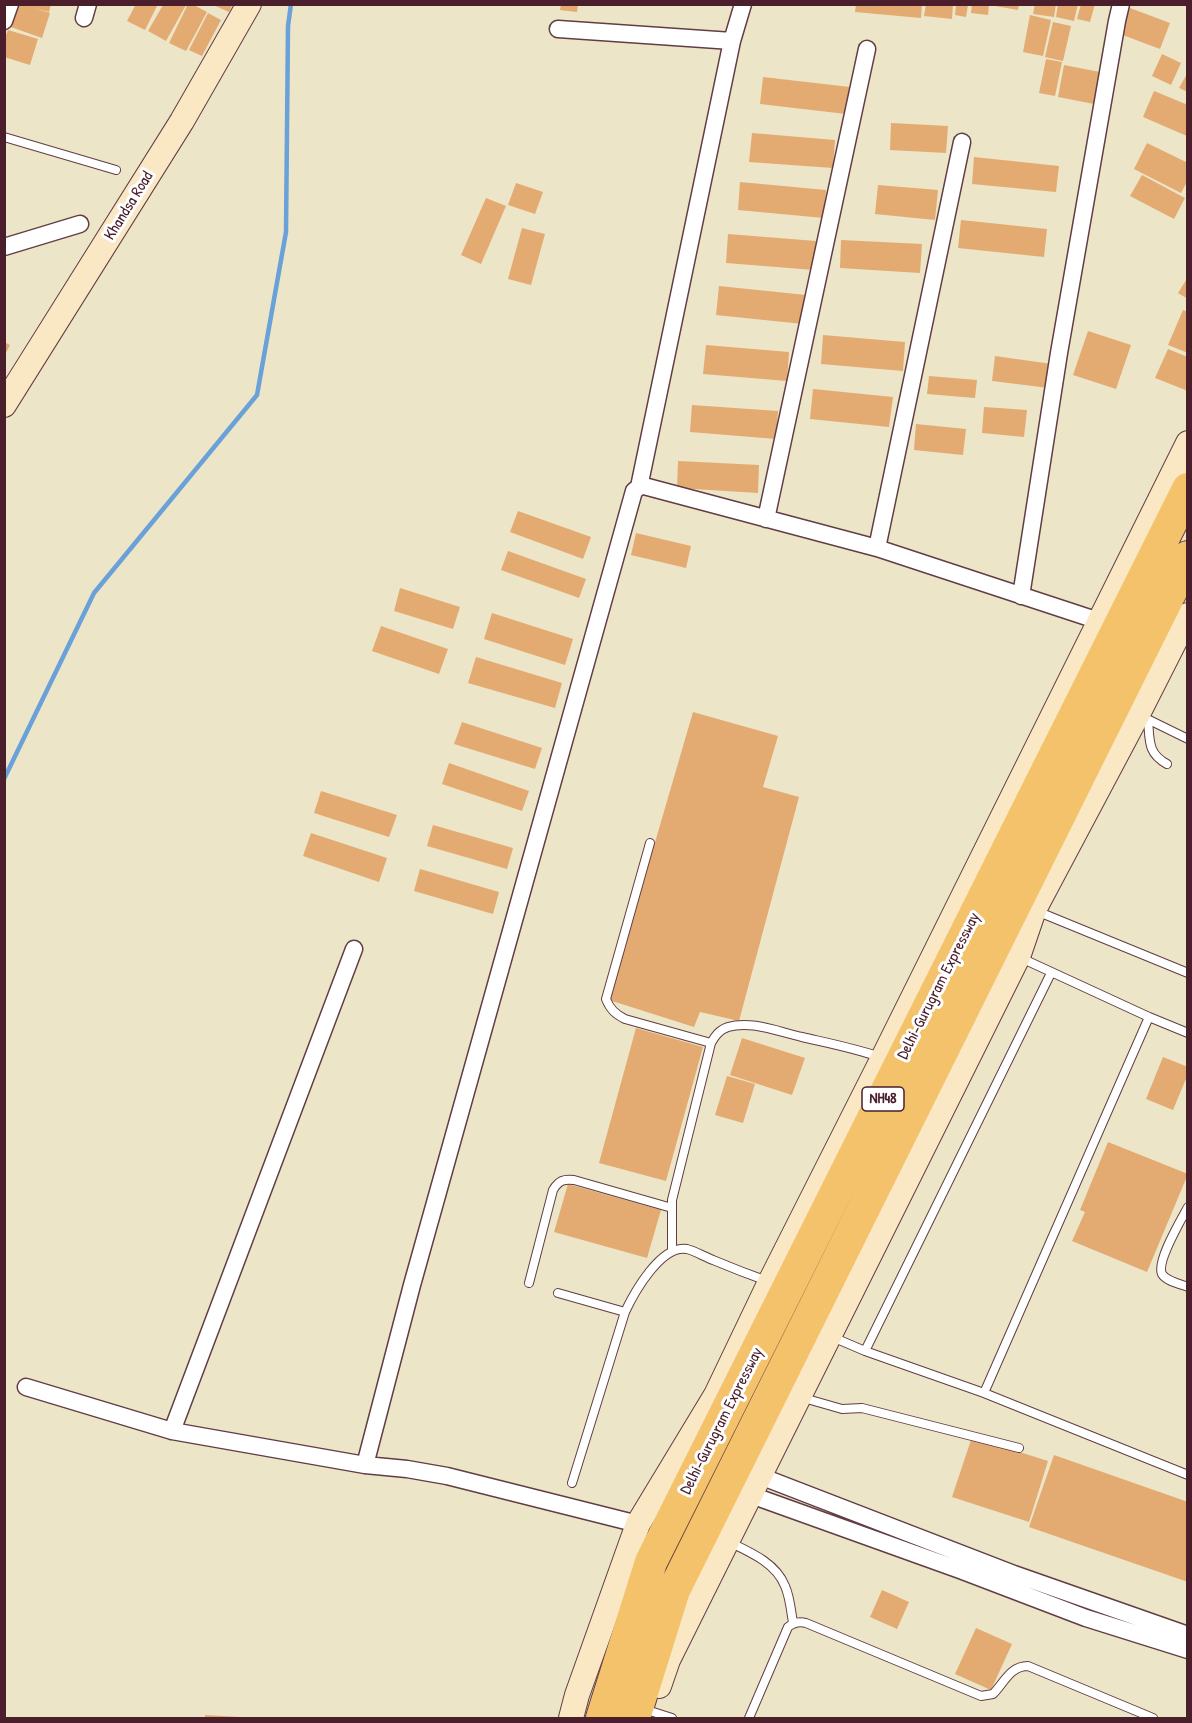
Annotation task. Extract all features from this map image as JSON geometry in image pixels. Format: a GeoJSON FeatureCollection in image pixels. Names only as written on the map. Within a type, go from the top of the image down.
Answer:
{"type":"FeatureCollection","features":[{"type":"Feature","properties":{"kind":"highway","name":"Delhi-Gurugram Expressway"},"geometry":{"type":"LineString","coordinates":[[602,1719],[651,1562],[1188,489]]}},
{"type":"Feature","properties":{"kind":"highway","name":"Delhi-Gurugram Expressway"},"geometry":{"type":"LineString","coordinates":[[651,1717],[674,1590],[1188,557]]}},
{"type":"Feature","properties":{"kind":"main road","name":"Khandsa Road"},"geometry":{"type":"LineString","coordinates":[[4,405],[182,121],[249,4]]}},
{"type":"Feature","properties":{"kind":"main road"},"geometry":{"type":"LineString","coordinates":[[571,1719],[577,1695],[638,1524],[716,1395],[770,1282],[1188,443]]}},
{"type":"Feature","properties":{"kind":"main road"},"geometry":{"type":"LineString","coordinates":[[651,1717],[668,1660],[1018,957],[1034,910],[1143,717],[1188,615]]}},
{"type":"Feature","properties":{"kind":"street"},"geometry":{"type":"LineString","coordinates":[[4,21],[10,4]]}},
{"type":"Feature","properties":{"kind":"street"},"geometry":{"type":"LineString","coordinates":[[639,487],[732,41],[743,4]]}},
{"type":"Feature","properties":{"kind":"street"},"geometry":{"type":"LineString","coordinates":[[1021,596],[1059,353],[1121,4]]}},
{"type":"Feature","properties":{"kind":"street"},"geometry":{"type":"LineString","coordinates":[[558,29],[732,41]]}},
{"type":"Feature","properties":{"kind":"street"},"geometry":{"type":"LineString","coordinates":[[766,519],[867,49]]}},
{"type":"Feature","properties":{"kind":"street"},"geometry":{"type":"LineString","coordinates":[[877,548],[962,142]]}},
{"type":"Feature","properties":{"kind":"street"},"geometry":{"type":"LineString","coordinates":[[4,247],[80,224]]}},
{"type":"Feature","properties":{"kind":"street"},"geometry":{"type":"LineString","coordinates":[[365,1465],[411,1285],[634,491],[644,486],[877,548],[1099,621]]}},
{"type":"Feature","properties":{"kind":"street"},"geometry":{"type":"LineString","coordinates":[[172,1431],[354,949]]}},
{"type":"Feature","properties":{"kind":"street"},"geometry":{"type":"LineString","coordinates":[[26,1387],[172,1431],[365,1465],[407,1468],[638,1524]]}},
{"type":"Feature","properties":{"kind":"street"},"geometry":{"type":"LineString","coordinates":[[755,1486],[1188,1635]]}},
{"type":"Feature","properties":{"kind":"street"},"geometry":{"type":"LineString","coordinates":[[755,1486],[960,1570],[1086,1618],[1188,1650]]}},
{"type":"Feature","properties":{"kind":"lane"},"geometry":{"type":"LineString","coordinates":[[4,137],[116,170]]}},
{"type":"Feature","properties":{"kind":"lane"},"geometry":{"type":"LineString","coordinates":[[1143,717],[1188,739]]}},
{"type":"Feature","properties":{"kind":"lane"},"geometry":{"type":"LineString","coordinates":[[1143,717],[1154,754],[1167,764]]}},
{"type":"Feature","properties":{"kind":"lane"},"geometry":{"type":"LineString","coordinates":[[650,843],[606,999],[609,1008],[625,1019],[711,1043]]}},
{"type":"Feature","properties":{"kind":"lane"},"geometry":{"type":"LineString","coordinates":[[1034,910],[1188,974]]}},
{"type":"Feature","properties":{"kind":"lane"},"geometry":{"type":"LineString","coordinates":[[1018,957],[1188,1033]]}},
{"type":"Feature","properties":{"kind":"lane"},"geometry":{"type":"LineString","coordinates":[[865,1351],[1051,973]]}},
{"type":"Feature","properties":{"kind":"lane"},"geometry":{"type":"LineString","coordinates":[[984,1393],[1149,1017]]}},
{"type":"Feature","properties":{"kind":"lane"},"geometry":{"type":"LineString","coordinates":[[672,1251],[672,1200],[711,1043],[716,1035],[723,1029],[749,1025],[883,1058]]}},
{"type":"Feature","properties":{"kind":"lane"},"geometry":{"type":"LineString","coordinates":[[529,1282],[553,1190],[558,1182],[565,1179],[574,1180],[672,1208]]}},
{"type":"Feature","properties":{"kind":"lane"},"geometry":{"type":"LineString","coordinates":[[1188,1207],[1161,1264],[1162,1274],[1166,1278],[1188,1287]]}},
{"type":"Feature","properties":{"kind":"lane"},"geometry":{"type":"LineString","coordinates":[[572,1483],[625,1312],[639,1287],[663,1257],[672,1251],[687,1249],[770,1282]]}},
{"type":"Feature","properties":{"kind":"lane"},"geometry":{"type":"LineString","coordinates":[[558,1293],[625,1312]]}},
{"type":"Feature","properties":{"kind":"lane"},"geometry":{"type":"LineString","coordinates":[[830,1336],[865,1351],[984,1393],[1188,1475]]}},
{"type":"Feature","properties":{"kind":"lane"},"geometry":{"type":"LineString","coordinates":[[800,1396],[842,1409],[862,1408],[1019,1448]]}},
{"type":"Feature","properties":{"kind":"lane"},"geometry":{"type":"LineString","coordinates":[[728,1542],[752,1553],[780,1576],[788,1594],[793,1623]]}},
{"type":"Feature","properties":{"kind":"lane"},"geometry":{"type":"LineString","coordinates":[[749,1719],[788,1627],[800,1621],[981,1696],[993,1695],[1015,1669],[1028,1666],[1153,1719]]}},
{"type":"Feature","properties":{"kind":"building"},"geometry":{"type":"Polygon","coordinates":[[[15,4],[51,4],[49,12],[33,8],[50,13],[42,38],[8,26],[15,4]]]}},
{"type":"Feature","properties":{"kind":"building"},"geometry":{"type":"Polygon","coordinates":[[[136,4],[158,4],[145,30],[127,21],[136,4]]]}},
{"type":"Feature","properties":{"kind":"building"},"geometry":{"type":"Polygon","coordinates":[[[188,4],[207,12],[186,51],[169,43],[188,4]]]}},
{"type":"Feature","properties":{"kind":"building"},"geometry":{"type":"Polygon","coordinates":[[[211,4],[233,4],[229,12],[211,4]]]}},
{"type":"Feature","properties":{"kind":"building"},"geometry":{"type":"Polygon","coordinates":[[[561,4],[578,4],[577,12],[560,10],[561,4]]]}},
{"type":"Feature","properties":{"kind":"building"},"geometry":{"type":"Polygon","coordinates":[[[856,4],[922,4],[921,18],[855,12],[856,4]]]}},
{"type":"Feature","properties":{"kind":"building"},"geometry":{"type":"Polygon","coordinates":[[[926,4],[953,4],[952,19],[924,16],[926,4]]]}},
{"type":"Feature","properties":{"kind":"building"},"geometry":{"type":"Polygon","coordinates":[[[972,4],[989,4],[988,15],[971,13],[972,4]]]}},
{"type":"Feature","properties":{"kind":"building"},"geometry":{"type":"Polygon","coordinates":[[[995,4],[1019,4],[1018,10],[995,6],[995,4]]]}},
{"type":"Feature","properties":{"kind":"building"},"geometry":{"type":"Polygon","coordinates":[[[1035,4],[1056,4],[1054,17],[1033,14],[1035,4]]]}},
{"type":"Feature","properties":{"kind":"building"},"geometry":{"type":"Polygon","coordinates":[[[1058,4],[1078,4],[1074,21],[1056,17],[1058,4]]]}},
{"type":"Feature","properties":{"kind":"building"},"geometry":{"type":"Polygon","coordinates":[[[1081,4],[1095,4],[1090,22],[1077,19],[1081,4]]]}},
{"type":"Feature","properties":{"kind":"building"},"geometry":{"type":"Polygon","coordinates":[[[163,5],[186,5],[166,41],[148,31],[163,5]]]}},
{"type":"Feature","properties":{"kind":"building"},"geometry":{"type":"Polygon","coordinates":[[[956,5],[968,5],[966,17],[955,15],[956,5]]]}},
{"type":"Feature","properties":{"kind":"building"},"geometry":{"type":"Polygon","coordinates":[[[1130,8],[1170,23],[1160,49],[1120,34],[1130,8]]]}},
{"type":"Feature","properties":{"kind":"building"},"geometry":{"type":"Polygon","coordinates":[[[208,13],[221,20],[202,56],[189,50],[208,13]]]}},
{"type":"Feature","properties":{"kind":"building"},"geometry":{"type":"Polygon","coordinates":[[[1030,15],[1051,20],[1043,56],[1023,52],[1030,15]]]}},
{"type":"Feature","properties":{"kind":"building"},"geometry":{"type":"Polygon","coordinates":[[[1053,22],[1071,26],[1063,61],[1045,57],[1053,22]]]}},
{"type":"Feature","properties":{"kind":"building"},"geometry":{"type":"Polygon","coordinates":[[[8,30],[38,39],[30,65],[4,57],[4,40],[8,30]]]}},
{"type":"Feature","properties":{"kind":"building"},"geometry":{"type":"Polygon","coordinates":[[[1162,54],[1181,63],[1171,85],[1152,76],[1162,54]]]}},
{"type":"Feature","properties":{"kind":"building"},"geometry":{"type":"Polygon","coordinates":[[[1046,59],[1062,62],[1055,96],[1039,93],[1046,59]]]}},
{"type":"Feature","properties":{"kind":"building"},"geometry":{"type":"Polygon","coordinates":[[[1064,65],[1105,73],[1099,105],[1058,97],[1064,65]]]}},
{"type":"Feature","properties":{"kind":"building"},"geometry":{"type":"Polygon","coordinates":[[[1188,72],[1188,92],[1179,88],[1188,72]]]}},
{"type":"Feature","properties":{"kind":"building"},"geometry":{"type":"Polygon","coordinates":[[[763,77],[850,87],[846,114],[760,104],[763,77]]]}},
{"type":"Feature","properties":{"kind":"building"},"geometry":{"type":"Polygon","coordinates":[[[1154,91],[1188,105],[1187,136],[1143,117],[1154,91]]]}},
{"type":"Feature","properties":{"kind":"building"},"geometry":{"type":"Polygon","coordinates":[[[891,123],[948,126],[946,153],[890,150],[891,123]]]}},
{"type":"Feature","properties":{"kind":"building"},"geometry":{"type":"Polygon","coordinates":[[[752,133],[835,140],[833,168],[749,162],[752,133]]]}},
{"type":"Feature","properties":{"kind":"building"},"geometry":{"type":"Polygon","coordinates":[[[1147,143],[1188,163],[1188,180],[1181,193],[1134,169],[1147,143]]]}},
{"type":"Feature","properties":{"kind":"building"},"geometry":{"type":"Polygon","coordinates":[[[974,157],[1059,166],[1056,192],[972,184],[974,157]]]}},
{"type":"Feature","properties":{"kind":"building"},"geometry":{"type":"Polygon","coordinates":[[[1142,175],[1185,198],[1174,219],[1130,196],[1142,175]]]}},
{"type":"Feature","properties":{"kind":"building"},"geometry":{"type":"Polygon","coordinates":[[[740,182],[826,190],[824,218],[738,210],[740,182]]]}},
{"type":"Feature","properties":{"kind":"building"},"geometry":{"type":"Polygon","coordinates":[[[516,183],[543,192],[535,214],[508,205],[516,183]]]}},
{"type":"Feature","properties":{"kind":"building"},"geometry":{"type":"Polygon","coordinates":[[[878,185],[938,190],[935,220],[875,214],[878,185]]]}},
{"type":"Feature","properties":{"kind":"building"},"geometry":{"type":"Polygon","coordinates":[[[486,198],[506,206],[481,264],[461,255],[486,198]]]}},
{"type":"Feature","properties":{"kind":"building"},"geometry":{"type":"Polygon","coordinates":[[[961,220],[1047,229],[1044,257],[958,248],[961,220]]]}},
{"type":"Feature","properties":{"kind":"building"},"geometry":{"type":"Polygon","coordinates":[[[522,228],[545,234],[531,285],[508,279],[522,228]]]}},
{"type":"Feature","properties":{"kind":"building"},"geometry":{"type":"Polygon","coordinates":[[[728,234],[816,241],[814,270],[726,263],[728,234]]]}},
{"type":"Feature","properties":{"kind":"building"},"geometry":{"type":"Polygon","coordinates":[[[841,240],[922,244],[920,273],[840,268],[841,240]]]}},
{"type":"Feature","properties":{"kind":"building"},"geometry":{"type":"Polygon","coordinates":[[[1188,277],[1188,299],[1178,293],[1188,277]]]}},
{"type":"Feature","properties":{"kind":"building"},"geometry":{"type":"Polygon","coordinates":[[[719,286],[806,295],[803,324],[716,315],[719,286]]]}},
{"type":"Feature","properties":{"kind":"building"},"geometry":{"type":"Polygon","coordinates":[[[1183,310],[1188,312],[1188,353],[1168,345],[1183,310]]]}},
{"type":"Feature","properties":{"kind":"building"},"geometry":{"type":"Polygon","coordinates":[[[1088,331],[1131,345],[1116,389],[1073,375],[1088,331]]]}},
{"type":"Feature","properties":{"kind":"building"},"geometry":{"type":"Polygon","coordinates":[[[823,335],[905,342],[903,371],[821,364],[823,335]]]}},
{"type":"Feature","properties":{"kind":"building"},"geometry":{"type":"Polygon","coordinates":[[[4,342],[10,345],[4,357],[4,342]]]}},
{"type":"Feature","properties":{"kind":"building"},"geometry":{"type":"Polygon","coordinates":[[[706,345],[789,352],[787,381],[703,374],[706,345]]]}},
{"type":"Feature","properties":{"kind":"building"},"geometry":{"type":"Polygon","coordinates":[[[1168,349],[1188,357],[1188,391],[1155,378],[1168,349]]]}},
{"type":"Feature","properties":{"kind":"building"},"geometry":{"type":"Polygon","coordinates":[[[995,356],[1052,364],[1049,388],[992,381],[995,356]]]}},
{"type":"Feature","properties":{"kind":"building"},"geometry":{"type":"Polygon","coordinates":[[[929,376],[977,380],[975,398],[927,394],[929,376]]]}},
{"type":"Feature","properties":{"kind":"building"},"geometry":{"type":"Polygon","coordinates":[[[813,389],[893,397],[889,427],[810,419],[813,389]]]}},
{"type":"Feature","properties":{"kind":"building"},"geometry":{"type":"Polygon","coordinates":[[[692,405],[778,411],[776,439],[690,432],[692,405]]]}},
{"type":"Feature","properties":{"kind":"building"},"geometry":{"type":"Polygon","coordinates":[[[984,407],[1027,410],[1024,437],[982,433],[984,407]]]}},
{"type":"Feature","properties":{"kind":"building"},"geometry":{"type":"Polygon","coordinates":[[[916,424],[966,429],[963,455],[914,450],[916,424]]]}},
{"type":"Feature","properties":{"kind":"building"},"geometry":{"type":"Polygon","coordinates":[[[678,461],[759,465],[758,493],[677,488],[678,461]]]}},
{"type":"Feature","properties":{"kind":"building"},"geometry":{"type":"Polygon","coordinates":[[[518,511],[591,537],[583,559],[510,532],[518,511]]]}},
{"type":"Feature","properties":{"kind":"building"},"geometry":{"type":"Polygon","coordinates":[[[636,533],[691,546],[686,568],[631,555],[636,533]]]}},
{"type":"Feature","properties":{"kind":"building"},"geometry":{"type":"Polygon","coordinates":[[[508,551],[586,579],[579,598],[501,570],[508,551]]]}},
{"type":"Feature","properties":{"kind":"building"},"geometry":{"type":"Polygon","coordinates":[[[400,588],[460,607],[453,629],[394,611],[400,588]]]}},
{"type":"Feature","properties":{"kind":"building"},"geometry":{"type":"Polygon","coordinates":[[[492,613],[573,639],[565,665],[484,639],[492,613]]]}},
{"type":"Feature","properties":{"kind":"building"},"geometry":{"type":"Polygon","coordinates":[[[381,626],[448,649],[439,674],[372,651],[381,626]]]}},
{"type":"Feature","properties":{"kind":"building"},"geometry":{"type":"Polygon","coordinates":[[[476,657],[562,683],[555,708],[468,683],[476,657]]]}},
{"type":"Feature","properties":{"kind":"building"},"geometry":{"type":"Polygon","coordinates":[[[693,712],[778,736],[763,787],[799,797],[739,1021],[700,1012],[694,1027],[609,1000],[693,712]]]}},
{"type":"Feature","properties":{"kind":"building"},"geometry":{"type":"Polygon","coordinates":[[[462,722],[542,748],[535,769],[454,744],[462,722]]]}},
{"type":"Feature","properties":{"kind":"building"},"geometry":{"type":"Polygon","coordinates":[[[449,763],[529,791],[522,811],[442,784],[449,763]]]}},
{"type":"Feature","properties":{"kind":"building"},"geometry":{"type":"Polygon","coordinates":[[[321,791],[397,815],[389,837],[314,813],[321,791]]]}},
{"type":"Feature","properties":{"kind":"building"},"geometry":{"type":"Polygon","coordinates":[[[433,825],[513,848],[507,869],[427,846],[433,825]]]}},
{"type":"Feature","properties":{"kind":"building"},"geometry":{"type":"Polygon","coordinates":[[[311,833],[387,858],[379,882],[303,856],[311,833]]]}},
{"type":"Feature","properties":{"kind":"building"},"geometry":{"type":"Polygon","coordinates":[[[420,869],[499,892],[493,914],[414,891],[420,869]]]}},
{"type":"Feature","properties":{"kind":"building"},"geometry":{"type":"Polygon","coordinates":[[[636,1028],[703,1047],[666,1181],[599,1163],[636,1028]]]}},
{"type":"Feature","properties":{"kind":"building"},"geometry":{"type":"Polygon","coordinates":[[[742,1038],[805,1058],[792,1095],[730,1075],[742,1038]]]}},
{"type":"Feature","properties":{"kind":"building"},"geometry":{"type":"Polygon","coordinates":[[[1163,1057],[1188,1067],[1188,1074],[1173,1110],[1146,1099],[1163,1057]]]}},
{"type":"Feature","properties":{"kind":"building"},"geometry":{"type":"Polygon","coordinates":[[[727,1076],[755,1084],[743,1123],[715,1115],[727,1076]]]}},
{"type":"Feature","properties":{"kind":"building"},"geometry":{"type":"Polygon","coordinates":[[[1108,1142],[1188,1174],[1147,1272],[1072,1241],[1085,1212],[1080,1210],[1108,1142]]]}},
{"type":"Feature","properties":{"kind":"building"},"geometry":{"type":"Polygon","coordinates":[[[568,1184],[661,1210],[647,1258],[554,1232],[568,1184]]]}},
{"type":"Feature","properties":{"kind":"building"},"geometry":{"type":"Polygon","coordinates":[[[972,1437],[1048,1461],[1029,1522],[952,1497],[972,1437]]]}},
{"type":"Feature","properties":{"kind":"building"},"geometry":{"type":"Polygon","coordinates":[[[1054,1455],[1188,1502],[1188,1582],[1029,1527],[1054,1455]]]}},
{"type":"Feature","properties":{"kind":"building"},"geometry":{"type":"Polygon","coordinates":[[[882,1590],[909,1602],[897,1629],[870,1617],[882,1590]]]}},
{"type":"Feature","properties":{"kind":"building"},"geometry":{"type":"Polygon","coordinates":[[[976,1628],[1012,1644],[991,1690],[955,1674],[976,1628]]]}},
{"type":"Feature","properties":{"kind":"building"},"geometry":{"type":"Polygon","coordinates":[[[205,1715],[240,1717],[240,1718],[205,1718],[205,1715]]]}},
{"type":"Feature","properties":{"kind":"waterway"},"geometry":{"type":"LineString","coordinates":[[4,779],[94,593],[257,395],[286,232],[288,26],[291,4]]}}]}
